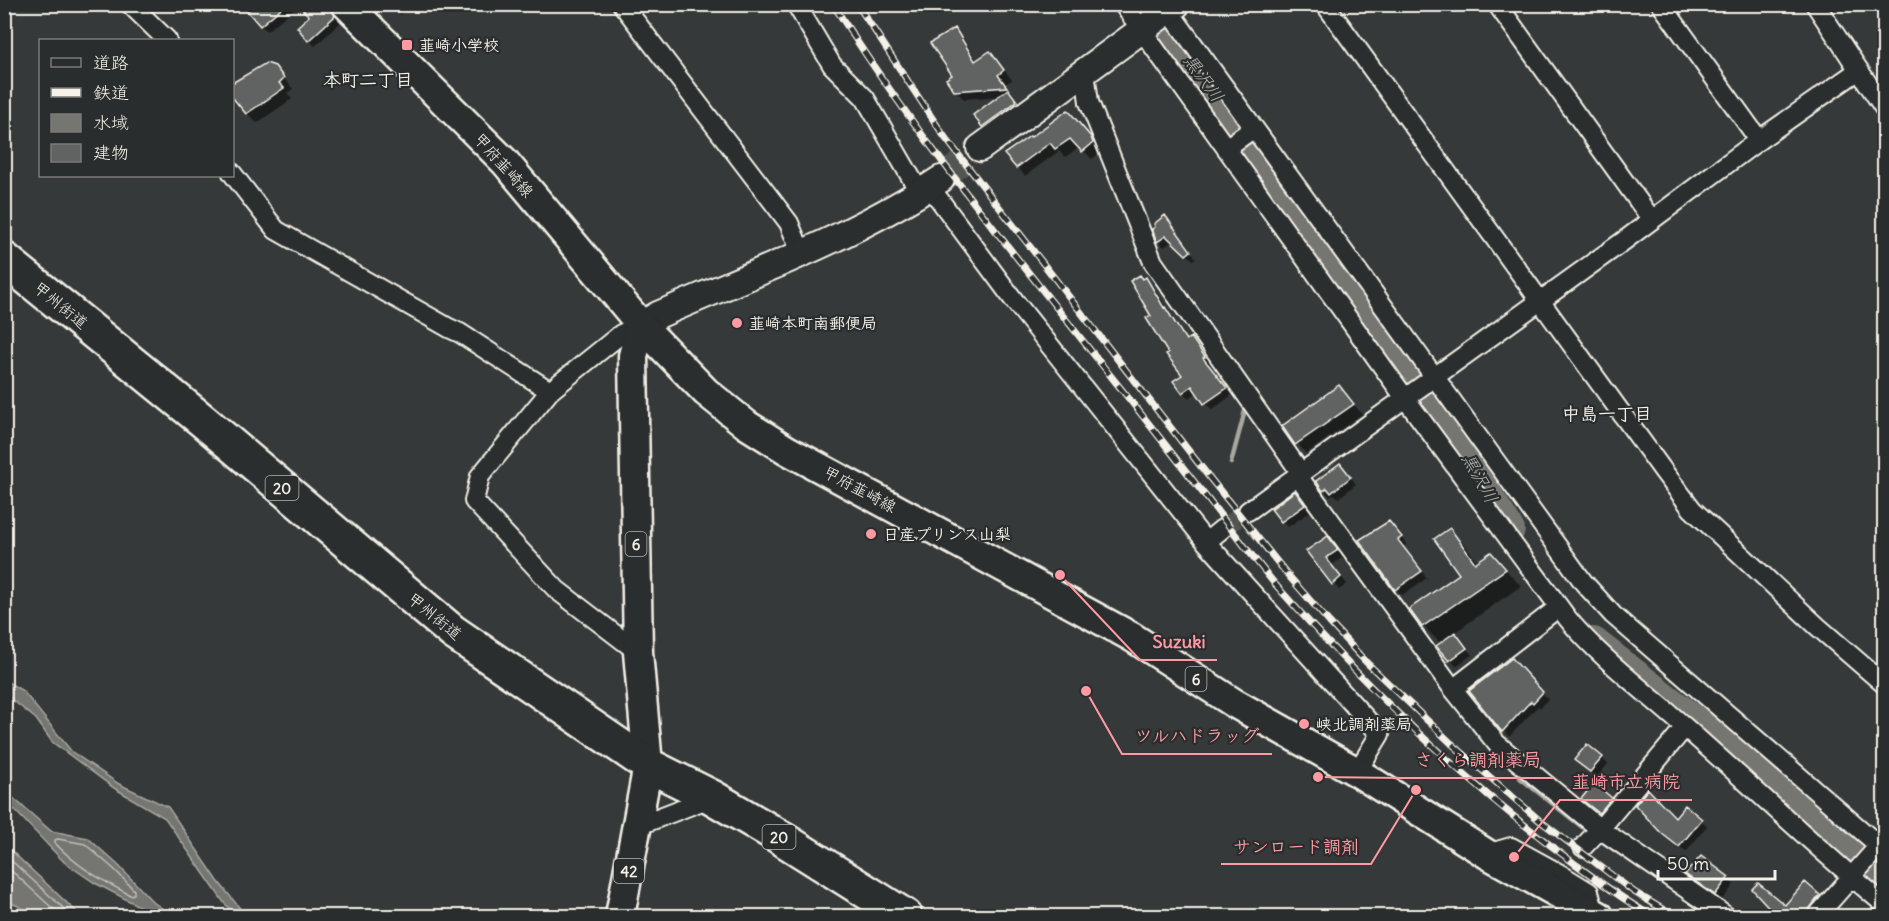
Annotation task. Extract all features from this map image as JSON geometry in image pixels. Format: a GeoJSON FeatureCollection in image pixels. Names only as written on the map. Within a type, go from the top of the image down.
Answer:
{"type":"FeatureCollection","features":[{"type":"Feature","properties":{"kind":"highway","name":"甲州街道"},"geometry":{"type":"LineString","coordinates":[[4,259],[202,420],[453,632],[648,765],[712,797],[770,831],[905,916]]}},
{"type":"Feature","properties":{"kind":"main road","name":"甲府韮崎線"},"geometry":{"type":"LineString","coordinates":[[346,4],[505,162],[641,325],[706,392],[747,425],[787,450],[1132,638],[1234,703],[1357,772],[1487,854],[1597,915]]}},
{"type":"Feature","properties":{"kind":"main road","name":"6"},"geometry":{"type":"LineString","coordinates":[[641,325],[633,356],[638,652],[648,765]]}},
{"type":"Feature","properties":{"kind":"main road","name":"42"},"geometry":{"type":"LineString","coordinates":[[620,916],[648,765]]}},
{"type":"Feature","properties":{"kind":"street"},"geometry":{"type":"LineString","coordinates":[[129,4],[166,39]]}},
{"type":"Feature","properties":{"kind":"street"},"geometry":{"type":"LineString","coordinates":[[622,4],[789,223],[801,252]]}},
{"type":"Feature","properties":{"kind":"street"},"geometry":{"type":"LineString","coordinates":[[796,4],[832,65],[865,98],[1016,303],[1206,542],[1380,734],[1357,772]]}},
{"type":"Feature","properties":{"kind":"street"},"geometry":{"type":"LineString","coordinates":[[1123,4],[1406,398],[1588,644],[1884,904]]}},
{"type":"Feature","properties":{"kind":"street"},"geometry":{"type":"LineString","coordinates":[[1325,4],[1692,509],[1817,626],[1884,684]]}},
{"type":"Feature","properties":{"kind":"street"},"geometry":{"type":"LineString","coordinates":[[1497,4],[1652,220]]}},
{"type":"Feature","properties":{"kind":"street"},"geometry":{"type":"LineString","coordinates":[[1661,4],[1759,140]]}},
{"type":"Feature","properties":{"kind":"street"},"geometry":{"type":"LineString","coordinates":[[1815,4],[1884,108]]}},
{"type":"Feature","properties":{"kind":"street"},"geometry":{"type":"LineString","coordinates":[[980,148],[1170,7],[1254,128],[1577,574],[1613,615],[1883,845],[1817,916]]}},
{"type":"Feature","properties":{"kind":"street"},"geometry":{"type":"LineString","coordinates":[[1248,512],[1759,140],[1859,70]]}},
{"type":"Feature","properties":{"kind":"street"},"geometry":{"type":"LineString","coordinates":[[1085,72],[1089,102],[1153,262],[1299,474],[1453,689],[1497,744],[1600,830],[1726,916]]}},
{"type":"Feature","properties":{"kind":"street"},"geometry":{"type":"LineString","coordinates":[[1226,148],[1254,128]]}},
{"type":"Feature","properties":{"kind":"street"},"geometry":{"type":"LineString","coordinates":[[234,176],[276,230],[460,333],[550,391]]}},
{"type":"Feature","properties":{"kind":"street"},"geometry":{"type":"LineString","coordinates":[[638,652],[557,590],[474,501],[480,476],[550,391],[621,334],[658,315],[824,243],[930,186]]}},
{"type":"Feature","properties":{"kind":"street"},"geometry":{"type":"LineString","coordinates":[[1206,542],[1222,529]]}},
{"type":"Feature","properties":{"kind":"street"},"geometry":{"type":"LineString","coordinates":[[1453,689],[1559,607]]}},
{"type":"Feature","properties":{"kind":"street"},"geometry":{"type":"LineString","coordinates":[[1583,847],[1600,830],[1685,727]]}},
{"type":"Feature","properties":{"kind":"street"},"geometry":{"type":"LineString","coordinates":[[638,826],[712,797]]}},
{"type":"Feature","properties":{"kind":"street"},"geometry":{"type":"LineString","coordinates":[[1487,854],[1511,847],[1563,871],[1589,892],[1597,915]]}},
{"type":"Feature","properties":{"kind":"water"},"geometry":{"type":"Polygon","coordinates":[[[4,680],[23,691],[72,752],[119,784],[168,807],[218,881],[246,916],[237,916],[225,904],[165,818],[114,788],[52,742],[36,719],[5,694],[4,680]]]}},
{"type":"Feature","properties":{"kind":"water"},"geometry":{"type":"Polygon","coordinates":[[[4,790],[51,831],[88,838],[153,902],[173,916],[150,916],[139,906],[95,883],[64,862],[5,800],[4,790]]]}},
{"type":"Feature","properties":{"kind":"water"},"geometry":{"type":"Polygon","coordinates":[[[5,845],[81,916],[31,916],[5,900],[5,845]]]}},
{"type":"Feature","properties":{"kind":"building"},"geometry":{"type":"Polygon","coordinates":[[[257,4],[286,4],[260,26],[247,11],[257,4]]]}},
{"type":"Feature","properties":{"kind":"building"},"geometry":{"type":"Polygon","coordinates":[[[297,4],[329,4],[335,16],[308,41],[297,27],[309,16],[297,4]]]}},
{"type":"Feature","properties":{"kind":"building"},"geometry":{"type":"Polygon","coordinates":[[[955,28],[975,61],[990,51],[1004,70],[998,75],[1007,87],[954,91],[946,79],[952,75],[930,43],[955,28]]]}},
{"type":"Feature","properties":{"kind":"building"},"geometry":{"type":"Polygon","coordinates":[[[266,63],[275,66],[284,78],[279,83],[284,88],[246,114],[234,99],[234,82],[266,63]]]}},
{"type":"Feature","properties":{"kind":"building"},"geometry":{"type":"Polygon","coordinates":[[[1008,89],[1017,101],[982,127],[973,115],[1008,89]]]}},
{"type":"Feature","properties":{"kind":"building"},"geometry":{"type":"Polygon","coordinates":[[[1068,110],[1091,137],[1093,143],[1082,152],[1070,139],[1055,149],[1050,143],[1016,168],[1004,154],[1068,110]]]}},
{"type":"Feature","properties":{"kind":"building"},"geometry":{"type":"Polygon","coordinates":[[[1165,215],[1191,251],[1186,255],[1166,236],[1157,242],[1152,229],[1155,227],[1154,224],[1165,215]]]}},
{"type":"Feature","properties":{"kind":"building"},"geometry":{"type":"Polygon","coordinates":[[[1140,275],[1143,279],[1146,277],[1186,340],[1191,337],[1205,357],[1203,358],[1227,388],[1204,404],[1192,386],[1182,393],[1173,381],[1182,375],[1166,354],[1168,353],[1146,318],[1151,316],[1130,281],[1140,275]]]}},
{"type":"Feature","properties":{"kind":"building"},"geometry":{"type":"Polygon","coordinates":[[[1339,385],[1354,404],[1295,445],[1282,426],[1339,385]]]}},
{"type":"Feature","properties":{"kind":"building"},"geometry":{"type":"Polygon","coordinates":[[[1340,463],[1351,477],[1331,493],[1327,488],[1323,491],[1316,481],[1340,463]]]}},
{"type":"Feature","properties":{"kind":"building"},"geometry":{"type":"Polygon","coordinates":[[[1295,491],[1305,505],[1281,522],[1271,509],[1295,491]]]}},
{"type":"Feature","properties":{"kind":"building"},"geometry":{"type":"Polygon","coordinates":[[[1389,521],[1402,537],[1398,540],[1422,571],[1395,590],[1359,540],[1389,521]]]}},
{"type":"Feature","properties":{"kind":"building"},"geometry":{"type":"Polygon","coordinates":[[[1450,528],[1475,563],[1491,552],[1506,569],[1422,627],[1409,609],[1459,574],[1434,539],[1450,528]]]}},
{"type":"Feature","properties":{"kind":"building"},"geometry":{"type":"Polygon","coordinates":[[[1328,536],[1338,550],[1326,558],[1341,577],[1332,585],[1306,551],[1328,536]]]}},
{"type":"Feature","properties":{"kind":"building"},"geometry":{"type":"Polygon","coordinates":[[[1455,632],[1467,648],[1449,661],[1436,646],[1455,632]]]}},
{"type":"Feature","properties":{"kind":"building"},"geometry":{"type":"Polygon","coordinates":[[[1512,658],[1543,692],[1533,703],[1531,701],[1502,732],[1469,691],[1512,658]]]}},
{"type":"Feature","properties":{"kind":"building"},"geometry":{"type":"Polygon","coordinates":[[[1587,744],[1603,757],[1590,772],[1574,760],[1587,744]]]}},
{"type":"Feature","properties":{"kind":"building"},"geometry":{"type":"Polygon","coordinates":[[[1594,783],[1612,798],[1599,813],[1581,799],[1594,783]]]}},
{"type":"Feature","properties":{"kind":"building"},"geometry":{"type":"Polygon","coordinates":[[[1648,789],[1675,817],[1685,805],[1702,819],[1679,847],[1661,833],[1635,805],[1648,789]]]}},
{"type":"Feature","properties":{"kind":"building"},"geometry":{"type":"Polygon","coordinates":[[[1701,856],[1729,877],[1715,895],[1685,874],[1701,856]]]}},
{"type":"Feature","properties":{"kind":"building"},"geometry":{"type":"Polygon","coordinates":[[[1805,882],[1820,895],[1804,916],[1775,916],[1752,889],[1758,883],[1785,905],[1805,882]]]}},
{"type":"Feature","properties":{"kind":"waterway","name":"黒沢川"},"geometry":{"type":"LineString","coordinates":[[1151,4],[1355,287],[1445,417],[1470,465],[1511,530]]}},
{"type":"Feature","properties":{"kind":"waterway"},"geometry":{"type":"LineString","coordinates":[[1231,463],[1246,407]]}},
{"type":"Feature","properties":{"kind":"waterway","name":"黒沢川"},"geometry":{"type":"LineString","coordinates":[[1594,641],[1705,727],[1884,881]]}},
{"type":"Feature","properties":{"kind":"waterway"},"geometry":{"type":"LineString","coordinates":[[1520,778],[1591,834]]}},
{"type":"Feature","properties":{"kind":"waterway"},"geometry":{"type":"LineString","coordinates":[[1598,839],[1711,916]]}},
{"type":"Feature","properties":{"kind":"tunnel"},"geometry":{"type":"LineString","coordinates":[[941,179],[980,148]]}},
{"type":"Feature","properties":{"kind":"tunnel"},"geometry":{"type":"LineString","coordinates":[[1222,529],[1248,511]]}},
{"type":"Feature","properties":{"kind":"railway"},"geometry":{"type":"LineString","coordinates":[[833,4],[898,102],[968,196],[1274,583],[1308,621],[1378,694],[1490,797],[1620,897],[1652,916]]}},
{"type":"Feature","properties":{"kind":"railway"},"geometry":{"type":"LineString","coordinates":[[857,4],[944,136],[1209,477],[1329,622],[1367,663],[1451,743],[1539,820],[1634,892],[1674,916]]}},
{"type":"Feature","properties":{"kind":"place","name":"韮崎小学校"},"geometry":{"type":"Point","coordinates":[407,45]}},
{"type":"Feature","properties":{"kind":"place","name":"韮崎本町南郵便局"},"geometry":{"type":"Point","coordinates":[737,323]}},
{"type":"Feature","properties":{"kind":"place","name":"日産プリンス山梨"},"geometry":{"type":"Point","coordinates":[871,534]}},
{"type":"Feature","properties":{"kind":"place","name":"Suzuki"},"geometry":{"type":"Point","coordinates":[1060,575]}},
{"type":"Feature","properties":{"kind":"place","name":"ツルハドラッグ"},"geometry":{"type":"Point","coordinates":[1086,691]}},
{"type":"Feature","properties":{"kind":"place","name":"峡北調剤薬局"},"geometry":{"type":"Point","coordinates":[1304,724]}},
{"type":"Feature","properties":{"kind":"place","name":"さくら調剤薬局"},"geometry":{"type":"Point","coordinates":[1318,777]}},
{"type":"Feature","properties":{"kind":"place","name":"サンロード調剤"},"geometry":{"type":"Point","coordinates":[1416,790]}},
{"type":"Feature","properties":{"kind":"place","name":"韮崎市立病院"},"geometry":{"type":"Point","coordinates":[1514,857]}},
{"type":"Feature","properties":{"kind":"district","name":"本町二丁目"},"geometry":{"type":"Point","coordinates":[368,79]}},
{"type":"Feature","properties":{"kind":"district","name":"中島一丁目"},"geometry":{"type":"Point","coordinates":[1607,413]}}]}
